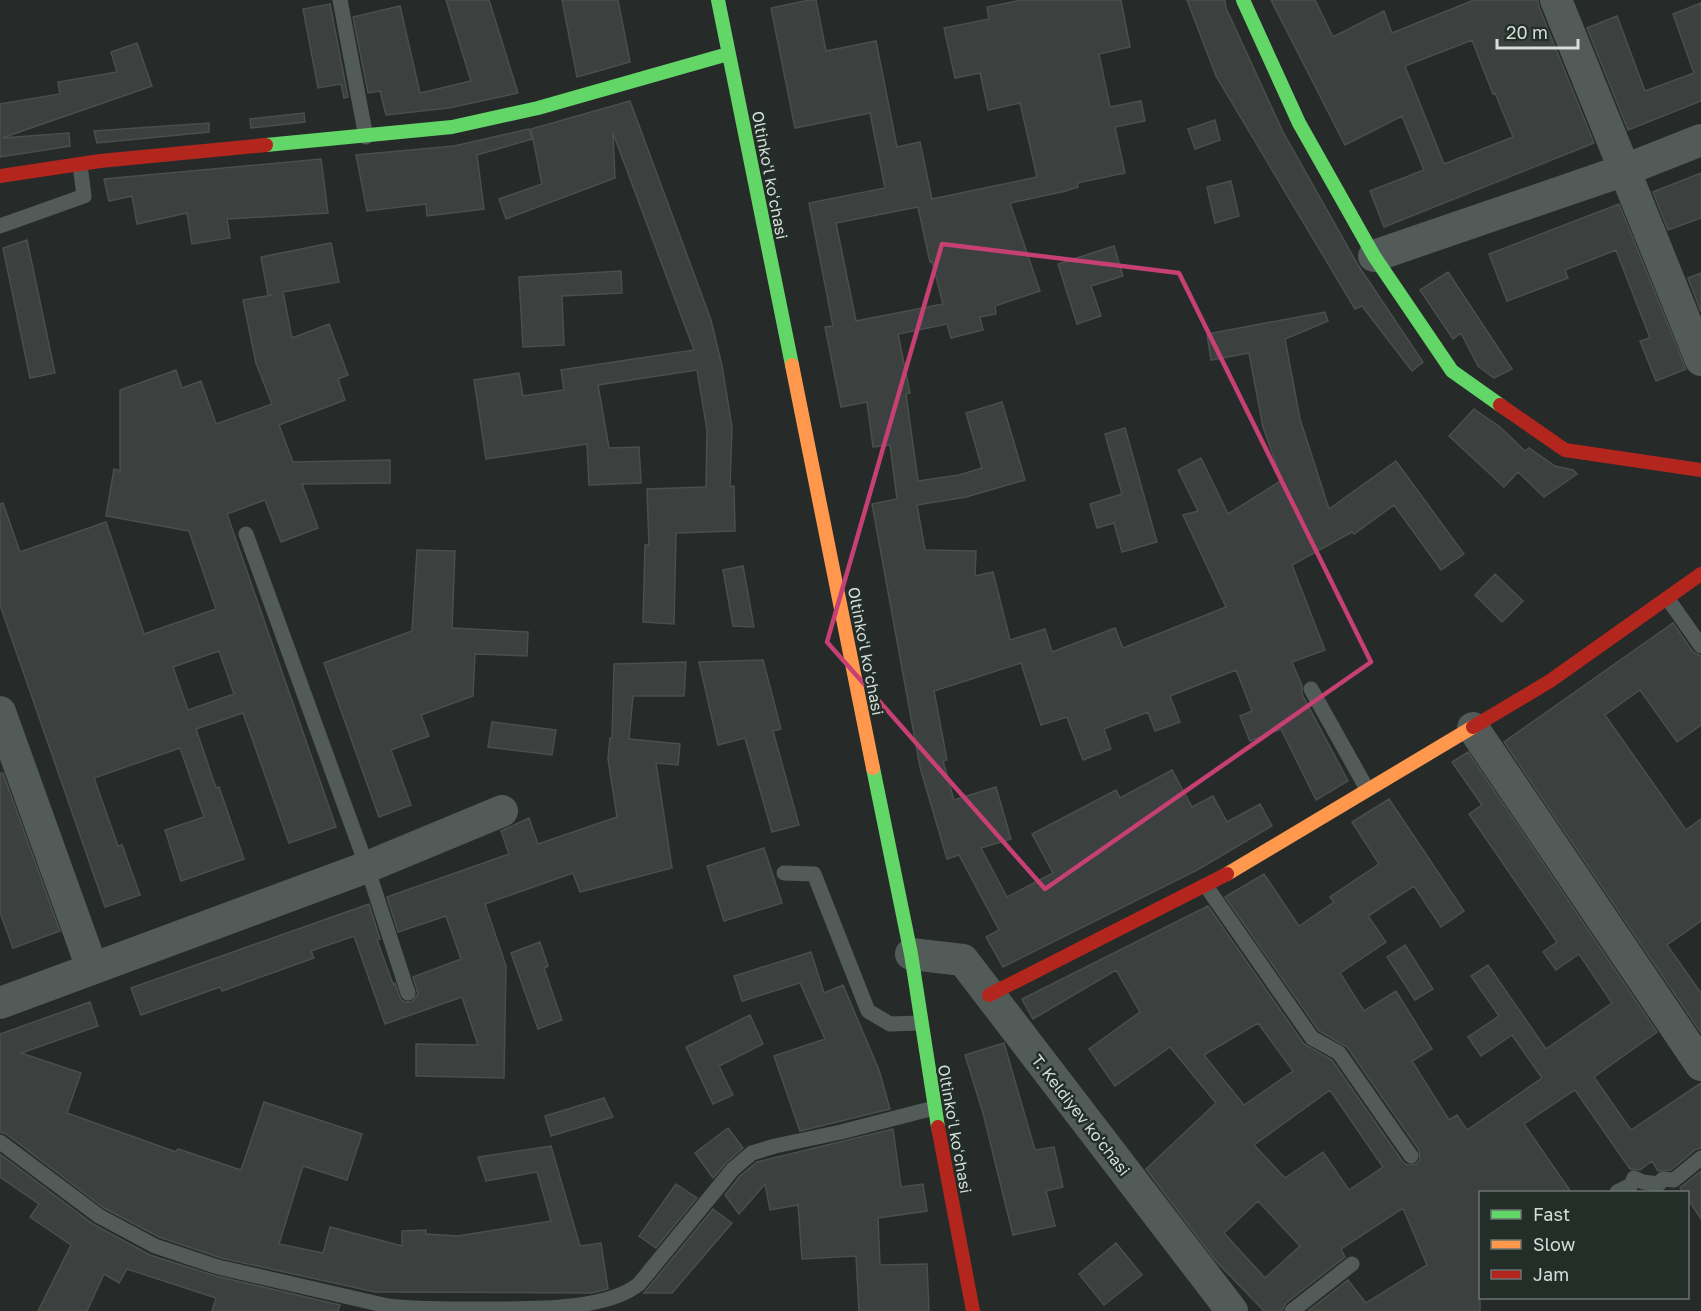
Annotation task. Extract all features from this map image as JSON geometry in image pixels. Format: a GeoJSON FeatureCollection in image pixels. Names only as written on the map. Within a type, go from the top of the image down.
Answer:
{"type":"FeatureCollection","features":[{"type":"Feature","properties":{"kind":"street","name":"Oltinkoʻl koʻchasi"},"geometry":{"type":"LineString","coordinates":[[718,0],[911,954],[934,1108],[973,1311]]}},
{"type":"Feature","properties":{"kind":"street"},"geometry":{"type":"LineString","coordinates":[[1243,0],[1299,123],[1374,256],[1452,371],[1565,450],[1701,470]]}},
{"type":"Feature","properties":{"kind":"street"},"geometry":{"type":"LineString","coordinates":[[1556,0],[1701,360]]}},
{"type":"Feature","properties":{"kind":"street"},"geometry":{"type":"LineString","coordinates":[[0,176],[100,161],[452,127],[538,108],[728,54]]}},
{"type":"Feature","properties":{"kind":"street"},"geometry":{"type":"LineString","coordinates":[[1374,256],[1624,170],[1701,140]]}},
{"type":"Feature","properties":{"kind":"street"},"geometry":{"type":"LineString","coordinates":[[989,995],[1206,886],[1550,681],[1701,574]]}},
{"type":"Feature","properties":{"kind":"street"},"geometry":{"type":"LineString","coordinates":[[0,712],[92,968]]}},
{"type":"Feature","properties":{"kind":"street"},"geometry":{"type":"LineString","coordinates":[[1473,728],[1701,1065]]}},
{"type":"Feature","properties":{"kind":"street"},"geometry":{"type":"LineString","coordinates":[[0,1003],[367,867],[502,811]]}},
{"type":"Feature","properties":{"kind":"street","name":"T. Keldiyev ko'chasi"},"geometry":{"type":"LineString","coordinates":[[911,954],[963,960],[1232,1311]]}},
{"type":"Feature","properties":{"kind":"lane"},"geometry":{"type":"LineString","coordinates":[[340,0],[366,137]]}},
{"type":"Feature","properties":{"kind":"lane"},"geometry":{"type":"LineString","coordinates":[[0,226],[84,196],[80,165]]}},
{"type":"Feature","properties":{"kind":"lane"},"geometry":{"type":"LineString","coordinates":[[246,534],[367,867],[408,993]]}},
{"type":"Feature","properties":{"kind":"lane"},"geometry":{"type":"LineString","coordinates":[[1668,599],[1701,646]]}},
{"type":"Feature","properties":{"kind":"lane"},"geometry":{"type":"LineString","coordinates":[[1311,689],[1367,789]]}},
{"type":"Feature","properties":{"kind":"lane"},"geometry":{"type":"LineString","coordinates":[[784,873],[814,874],[868,1011],[890,1024],[920,1023]]}},
{"type":"Feature","properties":{"kind":"lane"},"geometry":{"type":"LineString","coordinates":[[1206,886],[1312,1038],[1339,1053],[1411,1155]]}},
{"type":"Feature","properties":{"kind":"lane"},"geometry":{"type":"LineString","coordinates":[[0,1142],[99,1216],[155,1246],[218,1268],[398,1308],[416,1310],[555,1309],[613,1297],[630,1291],[639,1284],[733,1168],[752,1153],[934,1108]]}},
{"type":"Feature","properties":{"kind":"lane"},"geometry":{"type":"LineString","coordinates":[[1619,1191],[1630,1185],[1634,1178],[1659,1184],[1663,1179],[1674,1180],[1701,1158]]}},
{"type":"Feature","properties":{"kind":"lane"},"geometry":{"type":"LineString","coordinates":[[1292,1311],[1352,1264]]}},
{"type":"Feature","properties":{"kind":"highlighted area"},"geometry":{"type":"Polygon","coordinates":[[[942,244],[1179,273],[1371,662],[1045,889],[827,642],[942,244]]]}},
{"type":"Feature","properties":{"kind":"building"},"geometry":{"type":"Polygon","coordinates":[[[446,0],[489,0],[518,93],[449,108],[386,115],[380,91],[368,93],[353,17],[400,6],[420,93],[471,81],[446,0]]]}},
{"type":"Feature","properties":{"kind":"building"},"geometry":{"type":"Polygon","coordinates":[[[562,0],[618,0],[630,62],[577,77],[562,0]]]}},
{"type":"Feature","properties":{"kind":"building"},"geometry":{"type":"Polygon","coordinates":[[[816,0],[826,51],[876,41],[897,147],[920,142],[932,199],[1037,177],[1020,103],[988,110],[980,73],[955,78],[944,28],[989,19],[987,7],[1022,0],[1121,0],[1130,47],[1099,54],[1110,107],[1141,101],[1145,121],[1115,127],[1125,173],[1077,183],[1078,187],[1066,191],[1010,203],[1040,291],[995,306],[996,314],[980,317],[983,330],[951,338],[947,324],[898,334],[910,393],[906,394],[918,481],[959,475],[982,468],[966,413],[1002,402],[1025,480],[966,497],[917,505],[925,550],[976,551],[975,576],[993,572],[1010,640],[1045,629],[1052,652],[1115,628],[1123,648],[1226,607],[1183,515],[1198,511],[1178,470],[1201,458],[1228,514],[1282,480],[1263,427],[1249,353],[1211,360],[1207,334],[1325,312],[1328,321],[1285,339],[1300,419],[1329,509],[1396,461],[1464,554],[1441,570],[1394,505],[1354,534],[1352,532],[1292,565],[1325,650],[1292,662],[1302,686],[1302,694],[1348,781],[1316,800],[1281,729],[1250,741],[1240,716],[1252,711],[1236,670],[1170,696],[1180,722],[1155,731],[1148,712],[1104,729],[1111,749],[1083,760],[1067,717],[1041,725],[1021,663],[934,691],[947,760],[943,761],[954,800],[996,787],[1011,839],[981,848],[1007,897],[1053,873],[1032,834],[1116,790],[1120,798],[1172,770],[1192,807],[1213,796],[1227,822],[1260,804],[1272,826],[1197,870],[1003,967],[986,937],[999,930],[959,855],[947,859],[920,767],[872,504],[897,499],[890,445],[873,447],[867,402],[841,407],[825,327],[833,326],[809,203],[885,188],[870,113],[795,128],[771,8],[816,0]],[[918,207],[836,223],[856,321],[943,304],[932,261],[930,262],[918,207]]]}},
{"type":"Feature","properties":{"kind":"building"},"geometry":{"type":"Polygon","coordinates":[[[1187,0],[1225,0],[1226,8],[1283,132],[1358,265],[1423,362],[1412,371],[1362,306],[1355,309],[1216,76],[1187,0]]]}},
{"type":"Feature","properties":{"kind":"building"},"geometry":{"type":"Polygon","coordinates":[[[1271,0],[1315,0],[1333,37],[1384,11],[1392,33],[1474,0],[1538,0],[1594,143],[1384,227],[1370,191],[1424,170],[1402,116],[1345,145],[1271,0]],[[1472,40],[1405,66],[1444,164],[1513,137],[1495,93],[1493,94],[1472,40]]]}},
{"type":"Feature","properties":{"kind":"building"},"geometry":{"type":"Polygon","coordinates":[[[1701,3],[1701,101],[1628,130],[1587,28],[1617,16],[1645,91],[1694,73],[1673,14],[1701,3]]]}},
{"type":"Feature","properties":{"kind":"building"},"geometry":{"type":"Polygon","coordinates":[[[330,4],[348,97],[344,98],[341,84],[318,88],[303,9],[330,4]]]}},
{"type":"Feature","properties":{"kind":"building"},"geometry":{"type":"Polygon","coordinates":[[[137,43],[152,86],[2,138],[69,133],[70,146],[0,157],[0,104],[60,94],[58,82],[117,72],[111,52],[137,43]]]}},
{"type":"Feature","properties":{"kind":"building"},"geometry":{"type":"Polygon","coordinates":[[[630,101],[711,320],[722,366],[732,427],[730,487],[734,486],[735,531],[676,533],[674,624],[643,622],[645,545],[649,545],[647,489],[706,487],[707,430],[697,370],[598,385],[609,448],[639,447],[641,483],[589,485],[587,444],[486,459],[474,380],[519,373],[523,396],[564,390],[561,370],[694,350],[613,133],[615,178],[506,219],[499,199],[542,184],[531,129],[630,101]]]}},
{"type":"Feature","properties":{"kind":"building"},"geometry":{"type":"Polygon","coordinates":[[[304,113],[305,122],[251,128],[250,119],[304,113]]]}},
{"type":"Feature","properties":{"kind":"building"},"geometry":{"type":"Polygon","coordinates":[[[1215,120],[1220,140],[1195,149],[1188,129],[1215,120]]]}},
{"type":"Feature","properties":{"kind":"building"},"geometry":{"type":"Polygon","coordinates":[[[209,123],[209,132],[97,143],[94,131],[209,123]]]}},
{"type":"Feature","properties":{"kind":"building"},"geometry":{"type":"Polygon","coordinates":[[[529,129],[532,139],[477,155],[484,209],[427,216],[426,204],[367,211],[356,155],[454,146],[529,129]]]}},
{"type":"Feature","properties":{"kind":"building"},"geometry":{"type":"Polygon","coordinates":[[[321,159],[328,213],[227,219],[230,238],[192,244],[187,213],[137,224],[132,196],[109,201],[104,179],[321,159]]]}},
{"type":"Feature","properties":{"kind":"building"},"geometry":{"type":"Polygon","coordinates":[[[1701,173],[1701,218],[1668,230],[1653,192],[1701,173]]]}},
{"type":"Feature","properties":{"kind":"building"},"geometry":{"type":"Polygon","coordinates":[[[1231,181],[1239,216],[1215,223],[1207,187],[1231,181]]]}},
{"type":"Feature","properties":{"kind":"building"},"geometry":{"type":"Polygon","coordinates":[[[1619,204],[1686,369],[1656,381],[1640,341],[1650,338],[1616,250],[1565,270],[1568,278],[1507,301],[1489,254],[1619,204]]]}},
{"type":"Feature","properties":{"kind":"building"},"geometry":{"type":"Polygon","coordinates":[[[27,240],[55,373],[30,378],[3,248],[27,240]]]}},
{"type":"Feature","properties":{"kind":"building"},"geometry":{"type":"Polygon","coordinates":[[[331,243],[339,282],[283,292],[292,338],[329,324],[348,375],[338,379],[345,400],[279,425],[293,462],[390,460],[390,483],[302,484],[318,528],[281,542],[265,500],[227,514],[336,827],[289,843],[243,713],[196,729],[244,859],[181,881],[165,830],[204,817],[180,748],[94,778],[118,846],[122,845],[140,895],[105,907],[0,605],[0,504],[3,503],[20,552],[106,522],[144,634],[216,609],[189,531],[106,516],[114,469],[120,471],[120,390],[176,370],[182,388],[201,381],[216,424],[272,404],[256,363],[243,300],[272,295],[268,295],[261,257],[331,243]],[[219,651],[173,667],[188,710],[234,694],[219,651]]]}},
{"type":"Feature","properties":{"kind":"building"},"geometry":{"type":"Polygon","coordinates":[[[1114,246],[1123,276],[1091,286],[1101,316],[1077,324],[1058,264],[1114,246]]]}},
{"type":"Feature","properties":{"kind":"building"},"geometry":{"type":"Polygon","coordinates":[[[621,271],[622,293],[562,296],[564,345],[523,347],[519,277],[621,271]]]}},
{"type":"Feature","properties":{"kind":"building"},"geometry":{"type":"Polygon","coordinates":[[[1448,272],[1512,369],[1494,378],[1478,366],[1461,333],[1453,339],[1420,290],[1448,272]]]}},
{"type":"Feature","properties":{"kind":"building"},"geometry":{"type":"Polygon","coordinates":[[[1701,273],[1701,312],[1688,278],[1701,273]]]}},
{"type":"Feature","properties":{"kind":"building"},"geometry":{"type":"Polygon","coordinates":[[[1474,409],[1500,427],[1525,451],[1529,448],[1555,466],[1573,470],[1577,474],[1544,497],[1518,472],[1504,487],[1449,436],[1474,409]]]}},
{"type":"Feature","properties":{"kind":"building"},"geometry":{"type":"Polygon","coordinates":[[[1125,428],[1157,542],[1122,552],[1114,523],[1097,528],[1090,504],[1122,494],[1105,434],[1125,428]]]}},
{"type":"Feature","properties":{"kind":"building"},"geometry":{"type":"Polygon","coordinates":[[[417,550],[455,551],[452,628],[528,632],[527,656],[475,654],[473,696],[421,715],[429,736],[391,750],[411,805],[379,817],[324,663],[412,631],[417,550]]]}},
{"type":"Feature","properties":{"kind":"building"},"geometry":{"type":"Polygon","coordinates":[[[743,566],[754,627],[733,626],[723,570],[743,566]]]}},
{"type":"Feature","properties":{"kind":"building"},"geometry":{"type":"Polygon","coordinates":[[[1495,574],[1523,601],[1502,622],[1475,595],[1495,574]]]}},
{"type":"Feature","properties":{"kind":"building"},"geometry":{"type":"Polygon","coordinates":[[[1673,623],[1693,652],[1701,656],[1701,725],[1677,742],[1640,690],[1605,715],[1686,830],[1701,819],[1701,921],[1667,945],[1701,993],[1701,1033],[1504,742],[1673,623]]]}},
{"type":"Feature","properties":{"kind":"building"},"geometry":{"type":"Polygon","coordinates":[[[763,660],[781,729],[773,731],[799,825],[772,832],[745,738],[718,745],[699,662],[763,660]]]}},
{"type":"Feature","properties":{"kind":"building"},"geometry":{"type":"Polygon","coordinates":[[[686,662],[684,696],[633,696],[629,739],[680,744],[678,765],[656,763],[672,868],[580,892],[573,873],[485,904],[506,966],[504,1078],[416,1076],[416,1044],[478,1045],[462,997],[385,1024],[354,936],[311,951],[314,958],[222,991],[220,987],[141,1015],[131,988],[369,904],[380,939],[377,940],[393,984],[395,983],[401,1000],[412,1002],[418,994],[413,977],[461,959],[446,916],[398,932],[387,897],[509,854],[501,831],[529,818],[538,844],[617,817],[608,759],[610,738],[612,738],[614,664],[686,662]]]}},
{"type":"Feature","properties":{"kind":"building"},"geometry":{"type":"Polygon","coordinates":[[[492,722],[556,730],[552,755],[488,747],[492,722]]]}},
{"type":"Feature","properties":{"kind":"building"},"geometry":{"type":"Polygon","coordinates":[[[1468,752],[1657,1032],[1594,1077],[1631,1130],[1701,1083],[1701,1148],[1695,1150],[1671,1170],[1658,1171],[1652,1161],[1640,1170],[1630,1169],[1575,1090],[1524,1124],[1570,1191],[1479,1191],[1480,1311],[1308,1311],[1348,1280],[1366,1303],[1427,1265],[1403,1208],[1341,1249],[1345,1257],[1286,1303],[1282,1311],[1264,1311],[1215,1260],[1146,1169],[1216,1103],[1170,1047],[1115,1086],[1089,1049],[1140,1012],[1116,970],[1033,1019],[1022,999],[1208,906],[1304,1044],[1332,1060],[1403,1162],[1407,1165],[1416,1164],[1420,1160],[1419,1150],[1347,1047],[1319,1031],[1225,897],[1264,874],[1299,926],[1334,902],[1330,897],[1379,864],[1352,822],[1389,799],[1464,911],[1441,927],[1414,886],[1368,916],[1386,942],[1340,973],[1364,1011],[1396,991],[1432,1049],[1412,1061],[1449,1120],[1457,1115],[1467,1130],[1542,1078],[1512,1035],[1481,1056],[1468,1037],[1499,1016],[1471,976],[1488,965],[1546,1049],[1612,1003],[1579,954],[1556,970],[1543,952],[1557,942],[1469,814],[1482,805],[1452,762],[1468,752]],[[1258,1023],[1204,1055],[1244,1105],[1293,1071],[1258,1023]],[[1330,1090],[1254,1145],[1285,1178],[1323,1152],[1349,1190],[1383,1167],[1330,1090]],[[1258,1201],[1224,1233],[1265,1278],[1300,1246],[1258,1201]]]}},
{"type":"Feature","properties":{"kind":"building"},"geometry":{"type":"Polygon","coordinates":[[[0,773],[3,773],[60,931],[13,948],[0,912],[0,773]]]}},
{"type":"Feature","properties":{"kind":"building"},"geometry":{"type":"Polygon","coordinates":[[[764,848],[782,903],[724,921],[707,866],[764,848]]]}},
{"type":"Feature","properties":{"kind":"building"},"geometry":{"type":"Polygon","coordinates":[[[540,942],[548,966],[544,968],[562,1020],[538,1029],[511,953],[540,942]]]}},
{"type":"Feature","properties":{"kind":"building"},"geometry":{"type":"Polygon","coordinates":[[[1405,945],[1433,989],[1415,1000],[1387,957],[1405,945]]]}},
{"type":"Feature","properties":{"kind":"building"},"geometry":{"type":"Polygon","coordinates":[[[811,952],[824,993],[843,985],[879,1070],[890,1109],[800,1131],[774,1056],[825,1039],[800,983],[742,1001],[734,976],[811,952]]]}},
{"type":"Feature","properties":{"kind":"building"},"geometry":{"type":"Polygon","coordinates":[[[90,1002],[98,1026],[21,1053],[81,1073],[67,1113],[176,1152],[178,1149],[241,1170],[264,1102],[362,1134],[347,1180],[303,1166],[279,1244],[323,1253],[330,1227],[402,1246],[402,1231],[426,1230],[426,1234],[458,1236],[551,1221],[537,1172],[486,1181],[478,1157],[551,1146],[580,1246],[601,1243],[608,1289],[591,1293],[375,1292],[221,1258],[159,1237],[104,1208],[6,1134],[0,1132],[0,1034],[90,1002]]]}},
{"type":"Feature","properties":{"kind":"building"},"geometry":{"type":"Polygon","coordinates":[[[750,1015],[763,1044],[719,1066],[733,1095],[713,1104],[686,1047],[750,1015]]]}},
{"type":"Feature","properties":{"kind":"building"},"geometry":{"type":"Polygon","coordinates":[[[1004,1043],[1035,1150],[1054,1147],[1063,1187],[1046,1191],[1055,1226],[1013,1235],[983,1113],[965,1055],[1004,1043]]]}},
{"type":"Feature","properties":{"kind":"building"},"geometry":{"type":"Polygon","coordinates":[[[604,1098],[613,1117],[551,1136],[545,1116],[604,1098]]]}},
{"type":"Feature","properties":{"kind":"building"},"geometry":{"type":"Polygon","coordinates":[[[728,1128],[743,1148],[713,1178],[695,1153],[728,1128]]]}},
{"type":"Feature","properties":{"kind":"building"},"geometry":{"type":"Polygon","coordinates":[[[893,1129],[901,1187],[923,1184],[927,1211],[878,1218],[880,1265],[927,1264],[929,1311],[859,1311],[856,1256],[802,1259],[798,1205],[770,1210],[765,1184],[739,1214],[725,1195],[740,1176],[757,1162],[893,1129]]]}},
{"type":"Feature","properties":{"kind":"building"},"geometry":{"type":"Polygon","coordinates":[[[0,1154],[93,1224],[150,1255],[216,1276],[340,1305],[338,1311],[212,1311],[216,1298],[127,1269],[119,1283],[104,1274],[87,1311],[38,1311],[71,1245],[30,1217],[39,1204],[0,1177],[0,1154]]]}},
{"type":"Feature","properties":{"kind":"building"},"geometry":{"type":"Polygon","coordinates":[[[1701,1171],[1701,1219],[1689,1201],[1689,1191],[1682,1191],[1680,1188],[1701,1171]]]}},
{"type":"Feature","properties":{"kind":"building"},"geometry":{"type":"Polygon","coordinates":[[[676,1184],[697,1198],[656,1248],[639,1236],[676,1184]]]}},
{"type":"Feature","properties":{"kind":"building"},"geometry":{"type":"Polygon","coordinates":[[[713,1209],[732,1223],[672,1293],[644,1293],[713,1209]]]}},
{"type":"Feature","properties":{"kind":"building"},"geometry":{"type":"Polygon","coordinates":[[[1116,1243],[1142,1275],[1104,1305],[1079,1274],[1116,1243]]]}},
{"type":"Feature","properties":{"kind":"traffic: fast"},"geometry":{"type":"LineString","coordinates":[[718,0],[792,365]]}},
{"type":"Feature","properties":{"kind":"traffic: fast"},"geometry":{"type":"LineString","coordinates":[[1243,0],[1299,123],[1374,256],[1452,371],[1500,405]]}},
{"type":"Feature","properties":{"kind":"traffic: fast"},"geometry":{"type":"LineString","coordinates":[[266,145],[452,127],[538,108],[728,54]]}},
{"type":"Feature","properties":{"kind":"traffic: fast"},"geometry":{"type":"LineString","coordinates":[[873,768],[911,954],[938,1127]]}},
{"type":"Feature","properties":{"kind":"traffic: slow"},"geometry":{"type":"LineString","coordinates":[[792,365],[873,768]]}},
{"type":"Feature","properties":{"kind":"traffic: slow"},"geometry":{"type":"LineString","coordinates":[[1227,874],[1473,727]]}},
{"type":"Feature","properties":{"kind":"traffic: jam"},"geometry":{"type":"LineString","coordinates":[[0,176],[100,161],[266,145]]}},
{"type":"Feature","properties":{"kind":"traffic: jam"},"geometry":{"type":"LineString","coordinates":[[1500,405],[1565,450],[1701,470]]}},
{"type":"Feature","properties":{"kind":"traffic: jam"},"geometry":{"type":"LineString","coordinates":[[1473,727],[1550,681],[1701,574]]}},
{"type":"Feature","properties":{"kind":"traffic: jam"},"geometry":{"type":"LineString","coordinates":[[989,995],[1227,874]]}},
{"type":"Feature","properties":{"kind":"traffic: jam"},"geometry":{"type":"LineString","coordinates":[[938,1127],[973,1311]]}}]}
